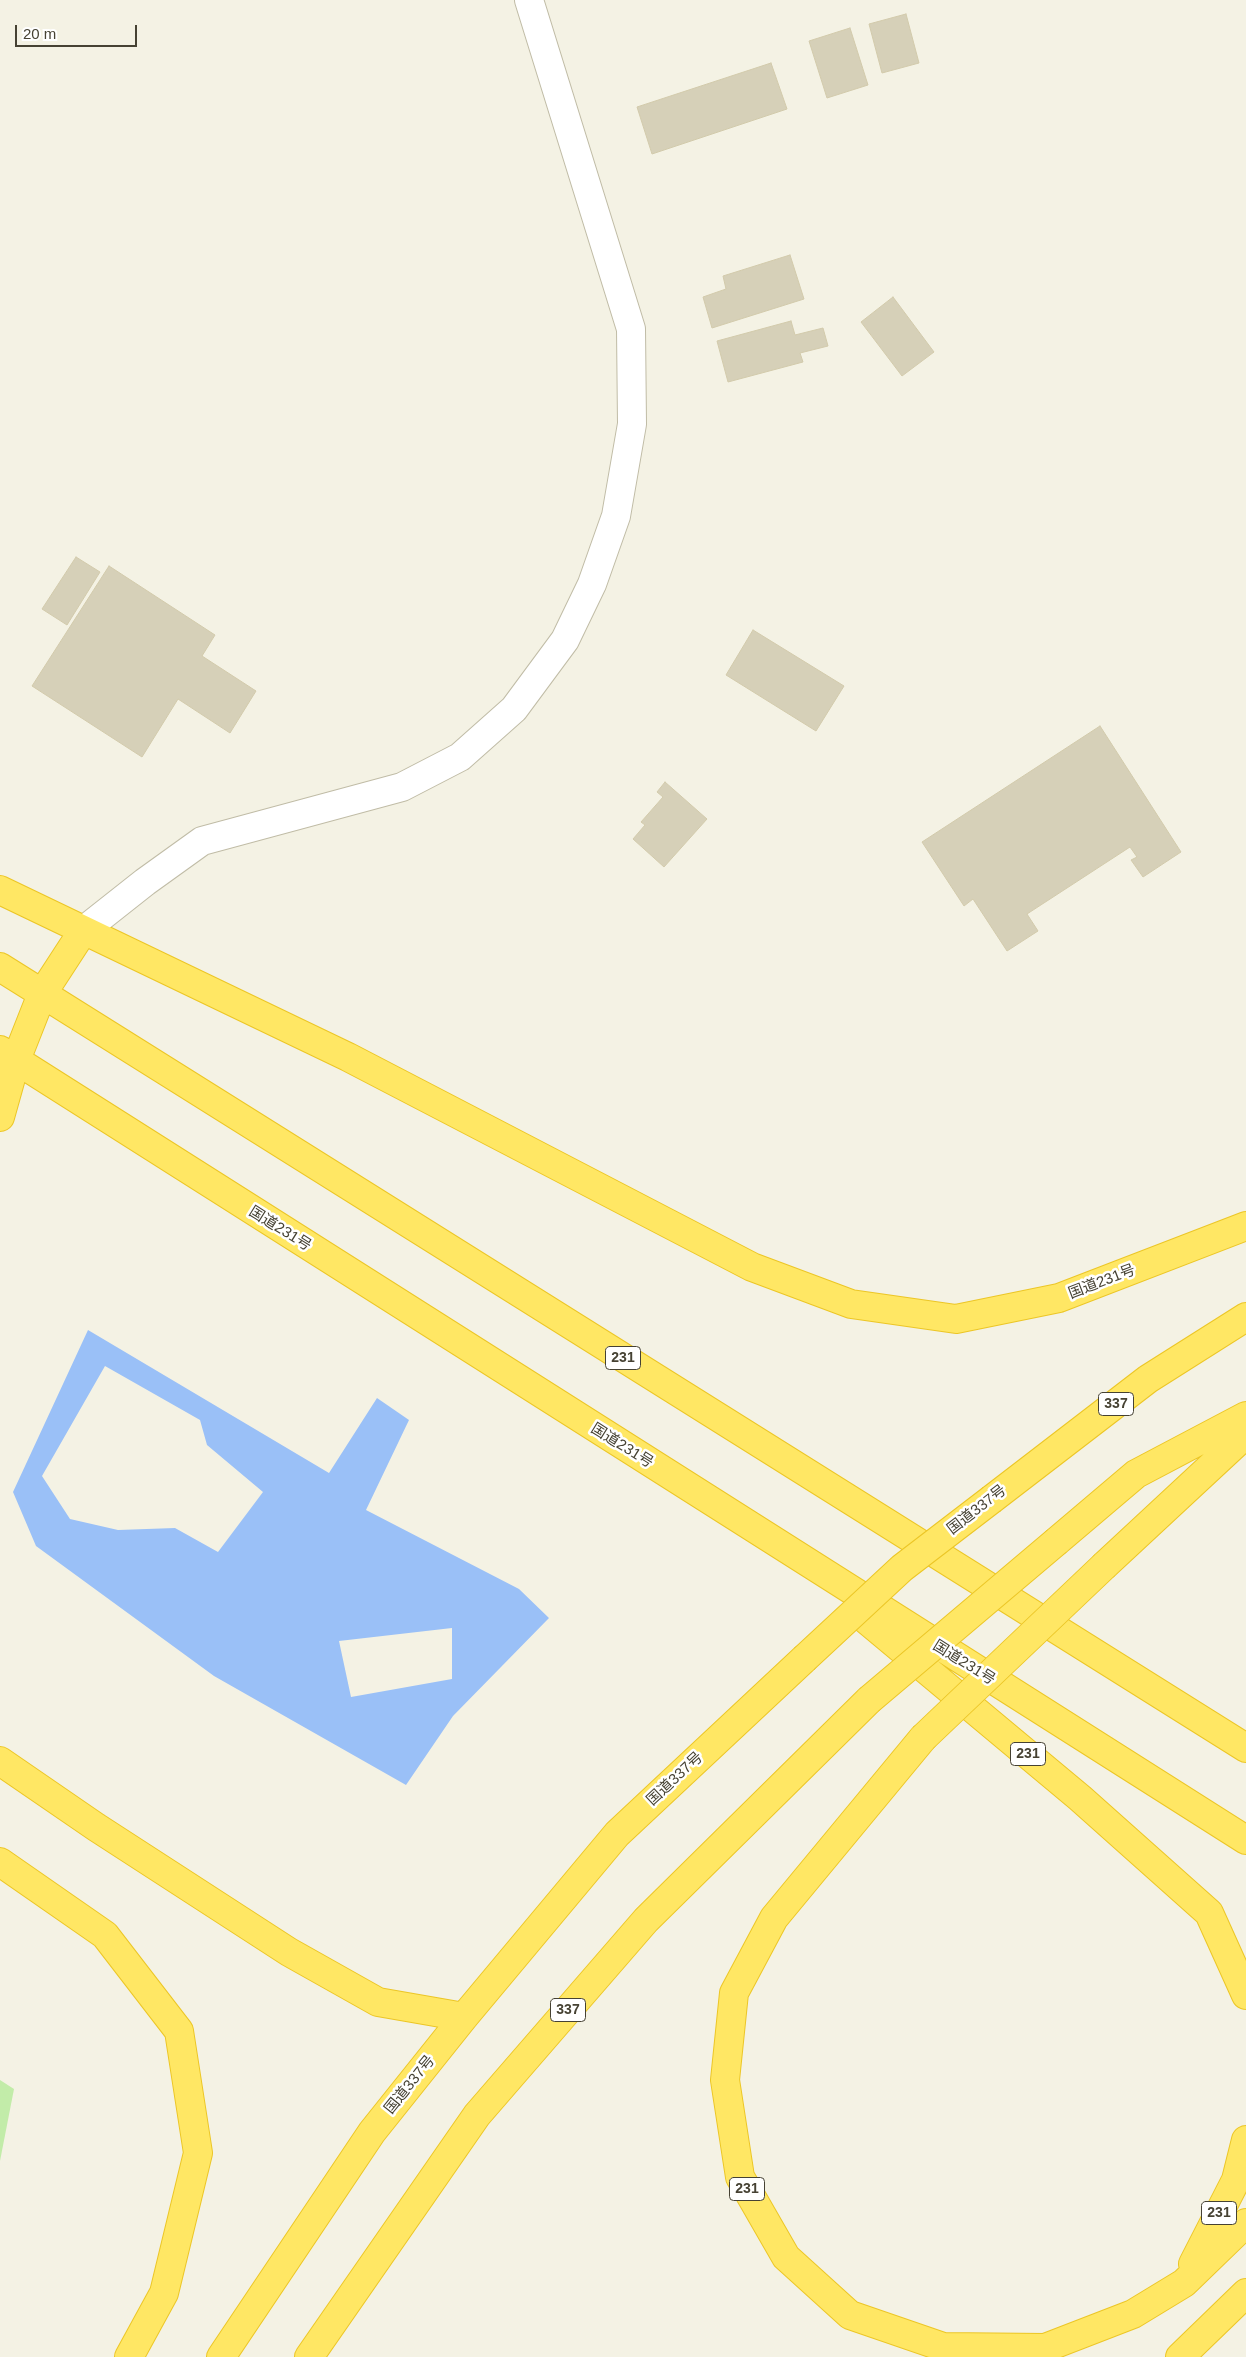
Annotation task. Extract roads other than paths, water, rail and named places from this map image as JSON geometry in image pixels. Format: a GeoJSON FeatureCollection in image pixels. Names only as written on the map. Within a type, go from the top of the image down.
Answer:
{"type":"FeatureCollection","features":[{"type":"Feature","properties":{"kind":"highway","name":"国道231号"},"geometry":{"type":"LineString","coordinates":[[0,890],[348,1057],[752,1267],[851,1304],[956,1319],[1059,1298],[1246,1226]]}},
{"type":"Feature","properties":{"kind":"highway"},"geometry":{"type":"LineString","coordinates":[[0,1117],[5,1062],[42,994],[83,931]]}},
{"type":"Feature","properties":{"kind":"highway","name":"231"},"geometry":{"type":"LineString","coordinates":[[0,967],[1246,1748]]}},
{"type":"Feature","properties":{"kind":"highway","name":"国道231号"},"geometry":{"type":"LineString","coordinates":[[5,1062],[1246,1840]]}},
{"type":"Feature","properties":{"kind":"highway","name":"国道337号"},"geometry":{"type":"LineString","coordinates":[[221,2357],[372,2132],[464,2017],[617,1834],[902,1568],[1148,1379],[1246,1317]]}},
{"type":"Feature","properties":{"kind":"highway","name":"337"},"geometry":{"type":"LineString","coordinates":[[309,2357],[477,2115],[646,1920],[869,1700],[1136,1474],[1246,1416]]}},
{"type":"Feature","properties":{"kind":"highway","name":"231"},"geometry":{"type":"LineString","coordinates":[[1246,1434],[924,1738],[774,1918],[734,1993],[725,2080],[740,2177],[786,2257],[850,2315],[943,2347],[1045,2348],[1133,2314],[1184,2283],[1246,2223]]}},
{"type":"Feature","properties":{"kind":"highway","name":"231"},"geometry":{"type":"LineString","coordinates":[[773,1542],[1073,1792],[1209,1913],[1246,1995]]}},
{"type":"Feature","properties":{"kind":"highway"},"geometry":{"type":"LineString","coordinates":[[0,1761],[96,1827],[289,1952],[378,2002],[464,2017]]}},
{"type":"Feature","properties":{"kind":"highway"},"geometry":{"type":"LineString","coordinates":[[0,1862],[105,1934],[179,2031],[198,2153],[164,2292],[129,2357]]}},
{"type":"Feature","properties":{"kind":"highway","name":"231"},"geometry":{"type":"LineString","coordinates":[[1184,2283],[1236,2180],[1246,2140]]}},
{"type":"Feature","properties":{"kind":"highway"},"geometry":{"type":"LineString","coordinates":[[1180,2357],[1246,2293]]}},
{"type":"Feature","properties":{"kind":"street"},"geometry":{"type":"LineString","coordinates":[[83,931],[145,882],[202,841],[402,787],[460,757],[514,708],[569,632],[592,584],[616,516],[632,424],[631,329],[529,0]]}},
{"type":"Feature","properties":{"kind":"water"},"geometry":{"type":"Polygon","coordinates":[[[88,1330],[329,1473],[377,1398],[409,1420],[366,1510],[519,1589],[549,1618],[453,1716],[406,1785],[214,1676],[36,1546],[13,1492],[88,1330]],[[105,1366],[42,1476],[70,1519],[118,1530],[175,1528],[218,1552],[263,1492],[207,1445],[200,1420],[105,1366]],[[452,1628],[339,1641],[351,1697],[452,1679],[452,1628]]]}}]}
